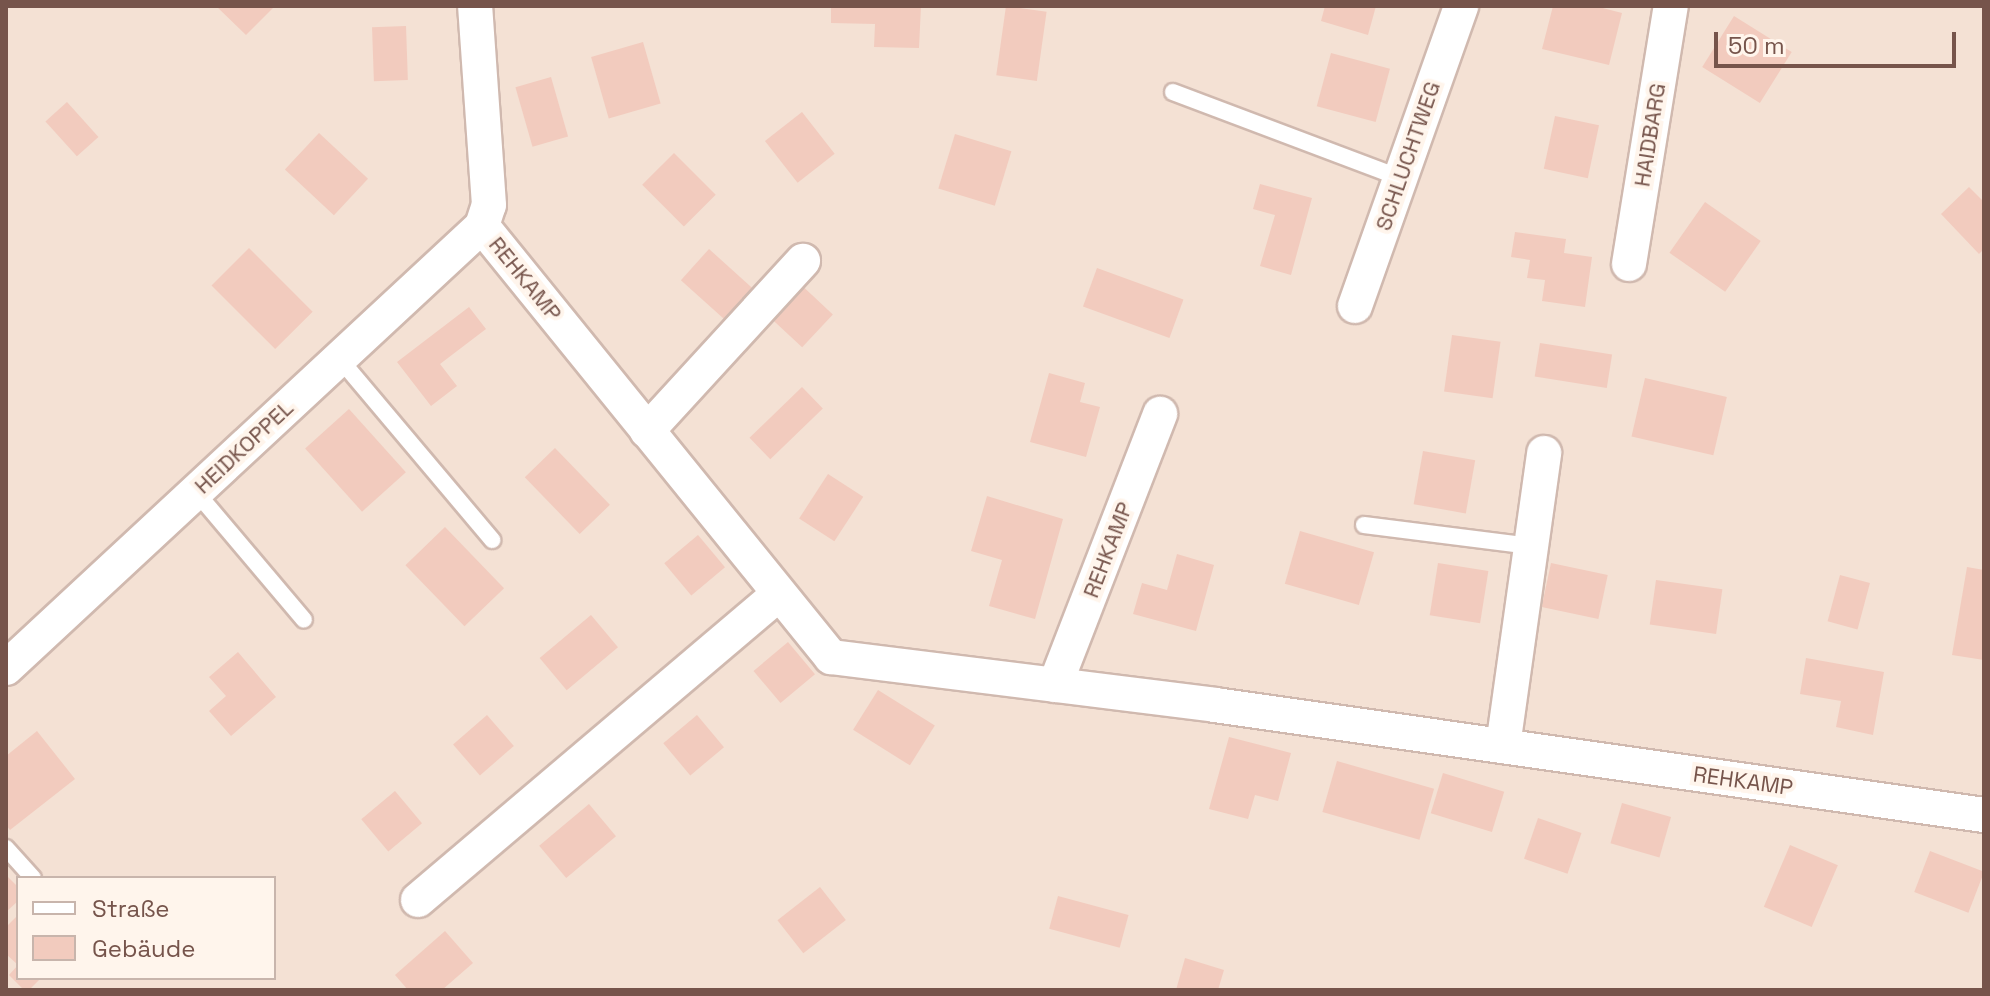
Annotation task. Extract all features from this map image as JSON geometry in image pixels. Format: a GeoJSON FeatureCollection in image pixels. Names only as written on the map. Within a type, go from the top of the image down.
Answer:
{"type":"FeatureCollection","features":[{"type":"Feature","properties":{"kind":"street","name":"REHKAMP"},"geometry":{"type":"LineString","coordinates":[[475,6],[489,205],[482,226],[831,657],[1503,746],[1984,815]]}},
{"type":"Feature","properties":{"kind":"street","name":"SCHLUCHTWEG"},"geometry":{"type":"LineString","coordinates":[[1355,306],[1461,6]]}},
{"type":"Feature","properties":{"kind":"street","name":"HAIDBARG"},"geometry":{"type":"LineString","coordinates":[[1629,264],[1671,6]]}},
{"type":"Feature","properties":{"kind":"street","name":"HEIDKOPPEL"},"geometry":{"type":"LineString","coordinates":[[6,668],[482,226]]}},
{"type":"Feature","properties":{"kind":"street"},"geometry":{"type":"LineString","coordinates":[[647,431],[803,261]]}},
{"type":"Feature","properties":{"kind":"street","name":"REHKAMP"},"geometry":{"type":"LineString","coordinates":[[1055,685],[1160,414]]}},
{"type":"Feature","properties":{"kind":"street"},"geometry":{"type":"LineString","coordinates":[[1503,746],[1544,453]]}},
{"type":"Feature","properties":{"kind":"street"},"geometry":{"type":"LineString","coordinates":[[418,900],[779,594]]}},
{"type":"Feature","properties":{"kind":"lane"},"geometry":{"type":"LineString","coordinates":[[1173,92],[1401,178]]}},
{"type":"Feature","properties":{"kind":"lane"},"geometry":{"type":"LineString","coordinates":[[339,358],[492,540]]}},
{"type":"Feature","properties":{"kind":"lane"},"geometry":{"type":"LineString","coordinates":[[196,492],[304,620]]}},
{"type":"Feature","properties":{"kind":"lane"},"geometry":{"type":"LineString","coordinates":[[1364,525],[1531,546]]}},
{"type":"Feature","properties":{"kind":"lane"},"geometry":{"type":"LineString","coordinates":[[6,848],[31,876]]}},
{"type":"Feature","properties":{"kind":"shaded area"},"geometry":{"type":"Polygon","coordinates":[[[6,6],[1984,6],[1984,990],[6,990],[6,6]]]}},
{"type":"Feature","properties":{"kind":"building"},"geometry":{"type":"Polygon","coordinates":[[[216,6],[275,6],[246,35],[216,6]]]}},
{"type":"Feature","properties":{"kind":"building"},"geometry":{"type":"Polygon","coordinates":[[[831,6],[921,6],[919,48],[874,47],[875,24],[831,23],[831,6]]]}},
{"type":"Feature","properties":{"kind":"building"},"geometry":{"type":"Polygon","coordinates":[[[1006,6],[1047,12],[1037,81],[996,75],[1006,6]]]}},
{"type":"Feature","properties":{"kind":"building"},"geometry":{"type":"Polygon","coordinates":[[[1325,6],[1376,6],[1368,35],[1321,21],[1325,6]]]}},
{"type":"Feature","properties":{"kind":"building"},"geometry":{"type":"Polygon","coordinates":[[[1553,6],[1595,6],[1622,13],[1609,65],[1542,49],[1553,6]]]}},
{"type":"Feature","properties":{"kind":"building"},"geometry":{"type":"Polygon","coordinates":[[[1734,16],[1792,52],[1760,103],[1702,67],[1734,16]]]}},
{"type":"Feature","properties":{"kind":"building"},"geometry":{"type":"Polygon","coordinates":[[[406,26],[408,80],[374,81],[372,27],[406,26]]]}},
{"type":"Feature","properties":{"kind":"building"},"geometry":{"type":"Polygon","coordinates":[[[643,42],[661,104],[609,118],[591,57],[643,42]]]}},
{"type":"Feature","properties":{"kind":"building"},"geometry":{"type":"Polygon","coordinates":[[[1331,53],[1390,69],[1376,122],[1317,106],[1331,53]]]}},
{"type":"Feature","properties":{"kind":"building"},"geometry":{"type":"Polygon","coordinates":[[[551,77],[568,137],[533,147],[515,87],[551,77]]]}},
{"type":"Feature","properties":{"kind":"building"},"geometry":{"type":"Polygon","coordinates":[[[67,102],[98,137],[77,156],[45,121],[67,102]]]}},
{"type":"Feature","properties":{"kind":"building"},"geometry":{"type":"Polygon","coordinates":[[[802,112],[835,154],[798,183],[765,141],[802,112]]]}},
{"type":"Feature","properties":{"kind":"building"},"geometry":{"type":"Polygon","coordinates":[[[1555,116],[1599,125],[1588,178],[1544,169],[1555,116]]]}},
{"type":"Feature","properties":{"kind":"building"},"geometry":{"type":"Polygon","coordinates":[[[319,133],[368,179],[334,215],[285,170],[319,133]]]}},
{"type":"Feature","properties":{"kind":"building"},"geometry":{"type":"Polygon","coordinates":[[[955,134],[1011,151],[995,206],[938,189],[955,134]]]}},
{"type":"Feature","properties":{"kind":"building"},"geometry":{"type":"Polygon","coordinates":[[[674,153],[716,195],[684,227],[642,185],[674,153]]]}},
{"type":"Feature","properties":{"kind":"building"},"geometry":{"type":"Polygon","coordinates":[[[1260,184],[1312,198],[1291,275],[1260,266],[1275,215],[1253,209],[1260,184]]]}},
{"type":"Feature","properties":{"kind":"building"},"geometry":{"type":"Polygon","coordinates":[[[1969,187],[1984,202],[1984,249],[1979,254],[1941,214],[1969,187]]]}},
{"type":"Feature","properties":{"kind":"building"},"geometry":{"type":"Polygon","coordinates":[[[1705,202],[1761,241],[1725,292],[1669,253],[1705,202]]]}},
{"type":"Feature","properties":{"kind":"building"},"geometry":{"type":"Polygon","coordinates":[[[1515,232],[1566,239],[1564,253],[1592,257],[1585,307],[1542,301],[1545,280],[1527,278],[1530,260],[1511,257],[1515,232]]]}},
{"type":"Feature","properties":{"kind":"building"},"geometry":{"type":"Polygon","coordinates":[[[249,248],[313,312],[275,349],[212,285],[249,248]]]}},
{"type":"Feature","properties":{"kind":"building"},"geometry":{"type":"Polygon","coordinates":[[[709,249],[756,291],[728,322],[681,280],[709,249]]]}},
{"type":"Feature","properties":{"kind":"building"},"geometry":{"type":"Polygon","coordinates":[[[1097,268],[1183,299],[1169,338],[1083,307],[1097,268]]]}},
{"type":"Feature","properties":{"kind":"building"},"geometry":{"type":"Polygon","coordinates":[[[797,281],[833,314],[802,347],[766,314],[797,281]]]}},
{"type":"Feature","properties":{"kind":"building"},"geometry":{"type":"Polygon","coordinates":[[[469,307],[486,329],[440,364],[457,386],[431,406],[397,362],[469,307]]]}},
{"type":"Feature","properties":{"kind":"building"},"geometry":{"type":"Polygon","coordinates":[[[1452,335],[1501,342],[1493,398],[1444,391],[1452,335]]]}},
{"type":"Feature","properties":{"kind":"building"},"geometry":{"type":"Polygon","coordinates":[[[1540,343],[1612,354],[1607,388],[1535,377],[1540,343]]]}},
{"type":"Feature","properties":{"kind":"building"},"geometry":{"type":"Polygon","coordinates":[[[1049,373],[1085,383],[1080,402],[1100,407],[1086,457],[1030,442],[1049,373]]]}},
{"type":"Feature","properties":{"kind":"building"},"geometry":{"type":"Polygon","coordinates":[[[1645,378],[1727,397],[1713,455],[1632,436],[1645,378]]]}},
{"type":"Feature","properties":{"kind":"building"},"geometry":{"type":"Polygon","coordinates":[[[802,387],[823,409],[770,459],[749,438],[802,387]]]}},
{"type":"Feature","properties":{"kind":"building"},"geometry":{"type":"Polygon","coordinates":[[[349,409],[406,472],[362,512],[305,448],[349,409]]]}},
{"type":"Feature","properties":{"kind":"building"},"geometry":{"type":"Polygon","coordinates":[[[555,448],[610,505],[580,534],[525,477],[555,448]]]}},
{"type":"Feature","properties":{"kind":"building"},"geometry":{"type":"Polygon","coordinates":[[[1423,451],[1475,460],[1466,513],[1414,504],[1423,451]]]}},
{"type":"Feature","properties":{"kind":"building"},"geometry":{"type":"Polygon","coordinates":[[[828,474],[863,497],[834,541],[799,518],[828,474]]]}},
{"type":"Feature","properties":{"kind":"building"},"geometry":{"type":"Polygon","coordinates":[[[987,496],[1063,519],[1035,619],[989,606],[1002,560],[971,551],[987,496]]]}},
{"type":"Feature","properties":{"kind":"building"},"geometry":{"type":"Polygon","coordinates":[[[445,527],[504,588],[464,626],[405,565],[445,527]]]}},
{"type":"Feature","properties":{"kind":"building"},"geometry":{"type":"Polygon","coordinates":[[[1300,531],[1374,552],[1359,605],[1285,584],[1300,531]]]}},
{"type":"Feature","properties":{"kind":"building"},"geometry":{"type":"Polygon","coordinates":[[[698,535],[725,567],[691,595],[664,563],[698,535]]]}},
{"type":"Feature","properties":{"kind":"building"},"geometry":{"type":"Polygon","coordinates":[[[1177,554],[1214,565],[1196,631],[1133,614],[1142,583],[1167,590],[1177,554]]]}},
{"type":"Feature","properties":{"kind":"building"},"geometry":{"type":"Polygon","coordinates":[[[1438,563],[1488,571],[1480,623],[1430,615],[1438,563]]]}},
{"type":"Feature","properties":{"kind":"building"},"geometry":{"type":"Polygon","coordinates":[[[1551,563],[1608,575],[1598,619],[1542,607],[1551,563]]]}},
{"type":"Feature","properties":{"kind":"building"},"geometry":{"type":"Polygon","coordinates":[[[1967,567],[1984,570],[1984,660],[1952,655],[1967,567]]]}},
{"type":"Feature","properties":{"kind":"building"},"geometry":{"type":"Polygon","coordinates":[[[1840,575],[1870,583],[1858,629],[1828,621],[1840,575]]]}},
{"type":"Feature","properties":{"kind":"building"},"geometry":{"type":"Polygon","coordinates":[[[1656,580],[1722,589],[1716,634],[1650,625],[1656,580]]]}},
{"type":"Feature","properties":{"kind":"building"},"geometry":{"type":"Polygon","coordinates":[[[591,615],[618,647],[567,690],[540,658],[591,615]]]}},
{"type":"Feature","properties":{"kind":"building"},"geometry":{"type":"Polygon","coordinates":[[[788,642],[815,674],[781,703],[754,671],[788,642]]]}},
{"type":"Feature","properties":{"kind":"building"},"geometry":{"type":"Polygon","coordinates":[[[238,652],[276,697],[231,736],[209,711],[226,696],[209,677],[238,652]]]}},
{"type":"Feature","properties":{"kind":"building"},"geometry":{"type":"Polygon","coordinates":[[[1806,658],[1884,672],[1873,735],[1836,727],[1841,701],[1800,694],[1806,658]]]}},
{"type":"Feature","properties":{"kind":"building"},"geometry":{"type":"Polygon","coordinates":[[[878,690],[935,726],[910,765],[853,730],[878,690]]]}},
{"type":"Feature","properties":{"kind":"building"},"geometry":{"type":"Polygon","coordinates":[[[487,715],[514,746],[480,775],[453,745],[487,715]]]}},
{"type":"Feature","properties":{"kind":"building"},"geometry":{"type":"Polygon","coordinates":[[[697,715],[724,747],[690,775],[663,743],[697,715]]]}},
{"type":"Feature","properties":{"kind":"building"},"geometry":{"type":"Polygon","coordinates":[[[37,731],[75,779],[10,830],[6,825],[6,756],[37,731]]]}},
{"type":"Feature","properties":{"kind":"building"},"geometry":{"type":"Polygon","coordinates":[[[1229,737],[1291,753],[1278,801],[1255,795],[1248,819],[1209,809],[1229,737]]]}},
{"type":"Feature","properties":{"kind":"building"},"geometry":{"type":"Polygon","coordinates":[[[1337,761],[1434,789],[1419,840],[1322,812],[1337,761]]]}},
{"type":"Feature","properties":{"kind":"building"},"geometry":{"type":"Polygon","coordinates":[[[1443,773],[1504,792],[1492,832],[1431,813],[1443,773]]]}},
{"type":"Feature","properties":{"kind":"building"},"geometry":{"type":"Polygon","coordinates":[[[395,791],[422,823],[388,851],[361,819],[395,791]]]}},
{"type":"Feature","properties":{"kind":"building"},"geometry":{"type":"Polygon","coordinates":[[[1622,803],[1671,817],[1659,857],[1610,843],[1622,803]]]}},
{"type":"Feature","properties":{"kind":"building"},"geometry":{"type":"Polygon","coordinates":[[[589,804],[616,836],[566,878],[539,846],[589,804]]]}},
{"type":"Feature","properties":{"kind":"building"},"geometry":{"type":"Polygon","coordinates":[[[1538,818],[1581,833],[1567,874],[1524,859],[1538,818]]]}},
{"type":"Feature","properties":{"kind":"building"},"geometry":{"type":"Polygon","coordinates":[[[1790,845],[1838,865],[1812,927],[1764,907],[1790,845]]]}},
{"type":"Feature","properties":{"kind":"building"},"geometry":{"type":"Polygon","coordinates":[[[1930,851],[1984,872],[1968,913],[1914,892],[1930,851]]]}},
{"type":"Feature","properties":{"kind":"building"},"geometry":{"type":"Polygon","coordinates":[[[6,875],[16,885],[16,903],[6,912],[6,875]]]}},
{"type":"Feature","properties":{"kind":"building"},"geometry":{"type":"Polygon","coordinates":[[[820,887],[846,920],[803,953],[777,920],[820,887]]]}},
{"type":"Feature","properties":{"kind":"building"},"geometry":{"type":"Polygon","coordinates":[[[1058,896],[1129,915],[1120,948],[1049,929],[1058,896]]]}},
{"type":"Feature","properties":{"kind":"building"},"geometry":{"type":"Polygon","coordinates":[[[16,917],[16,963],[6,954],[6,927],[16,917]]]}},
{"type":"Feature","properties":{"kind":"building"},"geometry":{"type":"Polygon","coordinates":[[[445,931],[473,963],[442,990],[408,990],[395,975],[445,931]]]}},
{"type":"Feature","properties":{"kind":"building"},"geometry":{"type":"Polygon","coordinates":[[[1185,958],[1224,970],[1218,990],[1176,990],[1185,958]]]}},
{"type":"Feature","properties":{"kind":"building"},"geometry":{"type":"Polygon","coordinates":[[[16,967],[16,980],[39,980],[29,990],[24,990],[9,975],[16,967]]]}}]}
